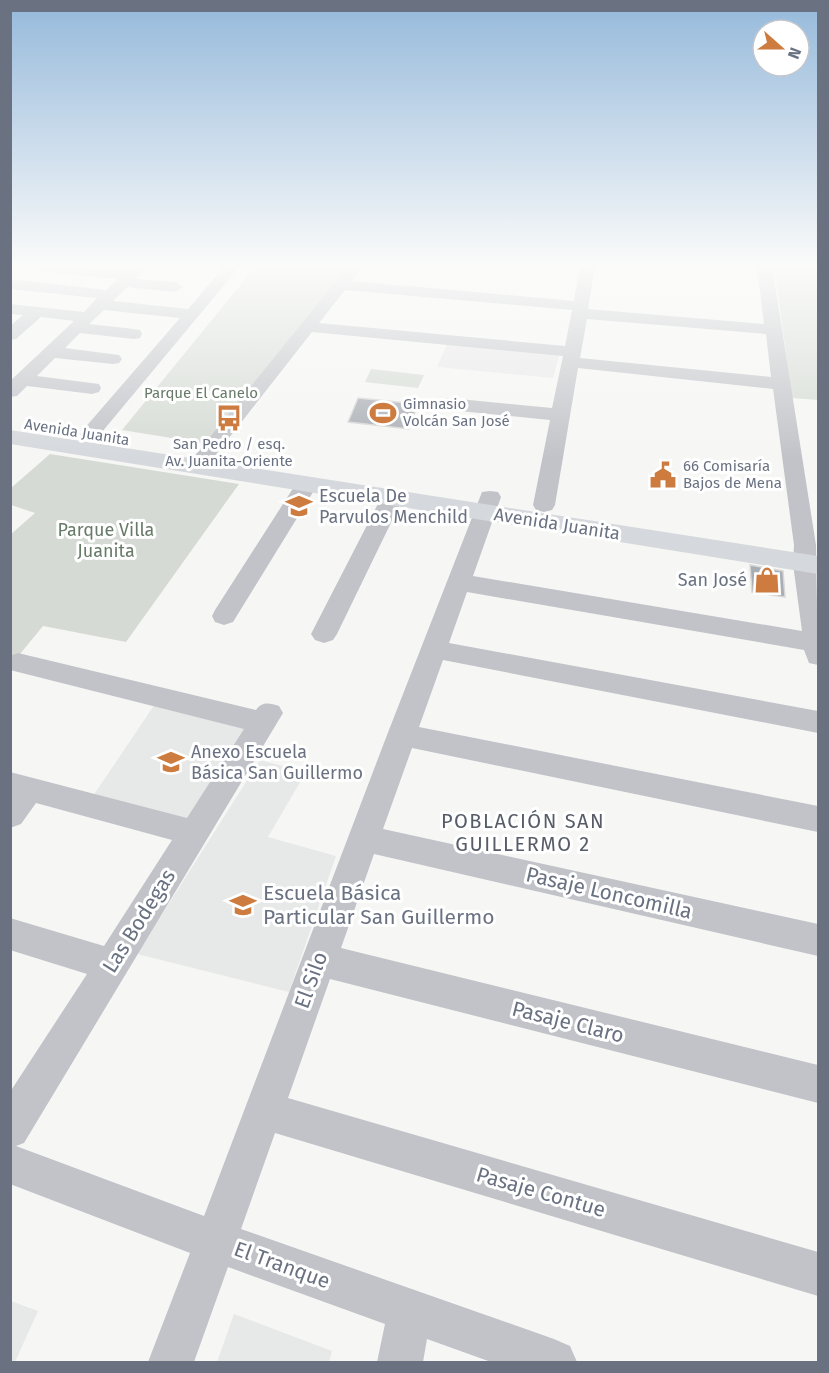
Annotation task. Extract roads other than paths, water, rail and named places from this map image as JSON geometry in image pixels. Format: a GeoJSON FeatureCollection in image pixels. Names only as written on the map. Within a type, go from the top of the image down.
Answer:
{"type":"FeatureCollection","features":[{"type":"Feature","properties":{"kind":"main road","name":"Avenida Juanita"},"geometry":{"type":"LineString","coordinates":[[10,421],[90,434],[307,484],[392,498],[544,505],[812,555]]}},
{"type":"Feature","properties":{"kind":"main road","name":"Avenida Juanita"},"geometry":{"type":"LineString","coordinates":[[10,436],[202,460],[812,555]]}},
{"type":"Feature","properties":{"kind":"street"},"geometry":{"type":"LineString","coordinates":[[16,386],[74,330]]}},
{"type":"Feature","properties":{"kind":"street"},"geometry":{"type":"LineString","coordinates":[[117,330],[134,334]]}},
{"type":"Feature","properties":{"kind":"street"},"geometry":{"type":"LineString","coordinates":[[90,434],[178,330]]}},
{"type":"Feature","properties":{"kind":"street"},"geometry":{"type":"LineString","coordinates":[[202,460],[306,330]]}},
{"type":"Feature","properties":{"kind":"street"},"geometry":{"type":"LineString","coordinates":[[335,330],[782,384]]}},
{"type":"Feature","properties":{"kind":"street"},"geometry":{"type":"LineString","coordinates":[[544,505],[576,330]]}},
{"type":"Feature","properties":{"kind":"street"},"geometry":{"type":"LineString","coordinates":[[458,582],[818,649],[812,555],[774,330]]}},
{"type":"Feature","properties":{"kind":"street"},"geometry":{"type":"LineString","coordinates":[[51,352],[113,359]]}},
{"type":"Feature","properties":{"kind":"street"},"geometry":{"type":"LineString","coordinates":[[16,386],[92,388]]}},
{"type":"Feature","properties":{"kind":"street"},"geometry":{"type":"LineString","coordinates":[[449,404],[561,415]]}},
{"type":"Feature","properties":{"kind":"street"},"geometry":{"type":"LineString","coordinates":[[224,616],[307,484]]}},
{"type":"Feature","properties":{"kind":"street"},"geometry":{"type":"LineString","coordinates":[[324,634],[392,498]]}},
{"type":"Feature","properties":{"kind":"street","name":"El Silo"},"geometry":{"type":"LineString","coordinates":[[171,1362],[487,504]]}},
{"type":"Feature","properties":{"kind":"street"},"geometry":{"type":"LineString","coordinates":[[433,649],[819,722]]}},
{"type":"Feature","properties":{"kind":"street","name":"Las Bodegas"},"geometry":{"type":"LineString","coordinates":[[10,1129],[266,718],[18,663]]}},
{"type":"Feature","properties":{"kind":"street"},"geometry":{"type":"LineString","coordinates":[[401,735],[819,819]]}},
{"type":"Feature","properties":{"kind":"street"},"geometry":{"type":"LineString","coordinates":[[10,814],[20,786],[194,833]]}},
{"type":"Feature","properties":{"kind":"street","name":"Pasaje Loncomilla"},"geometry":{"type":"LineString","coordinates":[[363,838],[819,940]]}},
{"type":"Feature","properties":{"kind":"street"},"geometry":{"type":"LineString","coordinates":[[10,934],[111,965]]}},
{"type":"Feature","properties":{"kind":"street","name":"Pasaje Claro"},"geometry":{"type":"LineString","coordinates":[[318,959],[819,1084]]}},
{"type":"Feature","properties":{"kind":"street","name":"Pasaje Contue"},"geometry":{"type":"LineString","coordinates":[[262,1110],[819,1274]]}},
{"type":"Feature","properties":{"kind":"street","name":"El Tranque"},"geometry":{"type":"LineString","coordinates":[[10,1164],[214,1241],[554,1362]]}},
{"type":"Feature","properties":{"kind":"street"},"geometry":{"type":"LineString","coordinates":[[400,1362],[410,1311]]}},
{"type":"Feature","properties":{"kind":"place","name":"Gimnasio Volcán San José"},"geometry":{"type":"Point","coordinates":[383,413]}},
{"type":"Feature","properties":{"kind":"place","name":"San Pedro / esq. Av. Juanita-Oriente"},"geometry":{"type":"Point","coordinates":[229,418]}},
{"type":"Feature","properties":{"kind":"place","name":"66 Comisaría Bajos de Mena"},"geometry":{"type":"Point","coordinates":[663,475]}},
{"type":"Feature","properties":{"kind":"place","name":"Escuela De Parvulos Menchild"},"geometry":{"type":"Point","coordinates":[299,506]}},
{"type":"Feature","properties":{"kind":"place","name":"San José"},"geometry":{"type":"Point","coordinates":[767,580]}},
{"type":"Feature","properties":{"kind":"place","name":"Anexo Escuela Básica San Guillermo"},"geometry":{"type":"Point","coordinates":[171,762]}},
{"type":"Feature","properties":{"kind":"place","name":"Escuela Básica Particular San Guillermo"},"geometry":{"type":"Point","coordinates":[243,905]}},
{"type":"Feature","properties":{"kind":"district","name":"POBLACIÓN SAN GUILLERMO 2"},"geometry":{"type":"Point","coordinates":[523,832]}},
{"type":"Feature","properties":{"kind":"park label","name":"Parque El Canelo"},"geometry":{"type":"Point","coordinates":[201,393]}},
{"type":"Feature","properties":{"kind":"park label","name":"Parque Villa Juanita"},"geometry":{"type":"Point","coordinates":[106,540]}}]}
